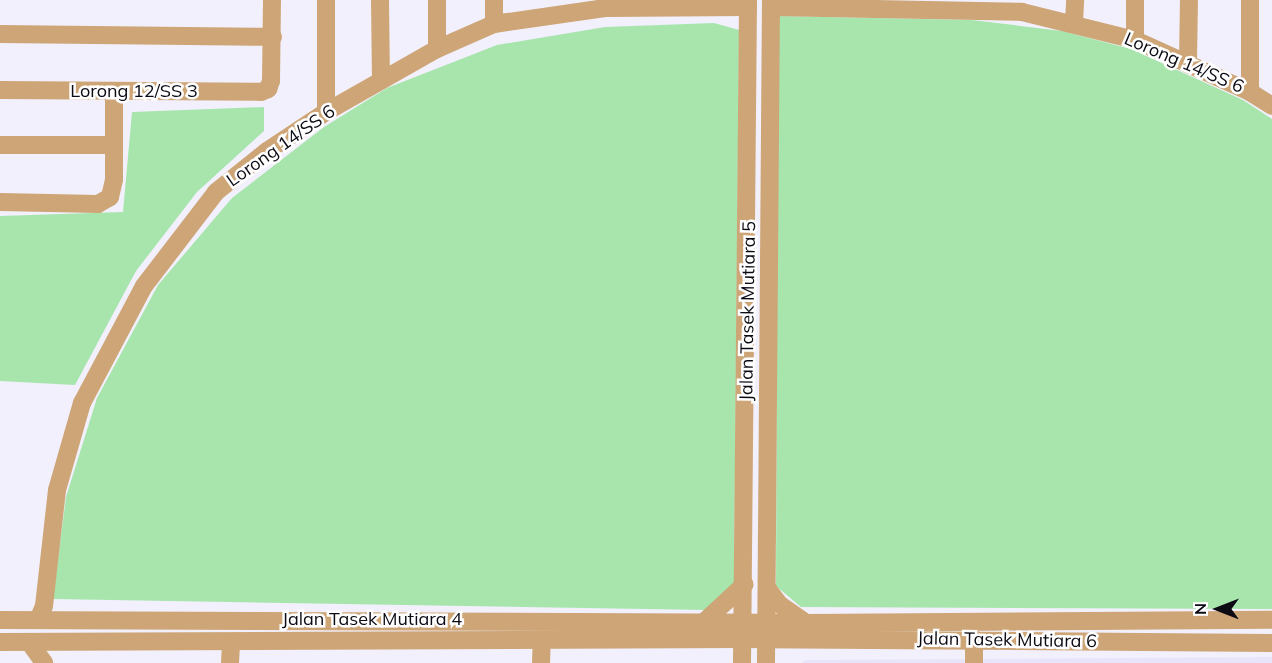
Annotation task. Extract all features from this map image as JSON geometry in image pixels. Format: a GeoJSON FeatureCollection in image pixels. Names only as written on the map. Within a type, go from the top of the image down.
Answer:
{"type":"FeatureCollection","features":[{"type":"Feature","properties":{"kind":"street"},"geometry":{"type":"LineString","coordinates":[[0,34],[273,37],[272,0]]}},
{"type":"Feature","properties":{"kind":"street"},"geometry":{"type":"LineString","coordinates":[[326,0],[326,112]]}},
{"type":"Feature","properties":{"kind":"street"},"geometry":{"type":"LineString","coordinates":[[380,0],[381,79]]}},
{"type":"Feature","properties":{"kind":"street"},"geometry":{"type":"LineString","coordinates":[[437,0],[437,49]]}},
{"type":"Feature","properties":{"kind":"street"},"geometry":{"type":"LineString","coordinates":[[494,0],[494,24]]}},
{"type":"Feature","properties":{"kind":"street"},"geometry":{"type":"LineString","coordinates":[[1074,22],[1075,0]]}},
{"type":"Feature","properties":{"kind":"street"},"geometry":{"type":"LineString","coordinates":[[1135,0],[1136,40]]}},
{"type":"Feature","properties":{"kind":"street"},"geometry":{"type":"LineString","coordinates":[[1188,62],[1189,0]]}},
{"type":"Feature","properties":{"kind":"street"},"geometry":{"type":"LineString","coordinates":[[1250,0],[1250,92]]}},
{"type":"Feature","properties":{"kind":"street","name":"Lorong 14/SS 6"},"geometry":{"type":"LineString","coordinates":[[45,615],[53,514],[63,467],[82,403],[125,317],[186,227],[216,192],[267,151],[326,112],[437,49],[494,24],[550,8],[605,4],[748,4]]}},
{"type":"Feature","properties":{"kind":"street","name":"Jalan Tasek Mutiara 5"},"geometry":{"type":"LineString","coordinates":[[742,663],[745,584],[749,183],[748,4]]}},
{"type":"Feature","properties":{"kind":"street","name":"Lorong 14/SS 6"},"geometry":{"type":"LineString","coordinates":[[771,4],[1022,6],[1136,40],[1250,92],[1272,106]]}},
{"type":"Feature","properties":{"kind":"street","name":"Jalan Tasek Mutiara 5"},"geometry":{"type":"LineString","coordinates":[[766,663],[771,4]]}},
{"type":"Feature","properties":{"kind":"street","name":"Lorong 12/SS 3"},"geometry":{"type":"LineString","coordinates":[[0,90],[268,89],[273,37]]}},
{"type":"Feature","properties":{"kind":"street"},"geometry":{"type":"LineString","coordinates":[[0,202],[98,204],[110,197],[114,145],[114,91]]}},
{"type":"Feature","properties":{"kind":"street"},"geometry":{"type":"LineString","coordinates":[[0,145],[114,145]]}},
{"type":"Feature","properties":{"kind":"street"},"geometry":{"type":"LineString","coordinates":[[749,183],[768,181]]}},
{"type":"Feature","properties":{"kind":"street"},"geometry":{"type":"LineString","coordinates":[[705,621],[745,584]]}},
{"type":"Feature","properties":{"kind":"street"},"geometry":{"type":"LineString","coordinates":[[766,588],[779,604],[807,623]]}},
{"type":"Feature","properties":{"kind":"street","name":"Jalan Tasek Mutiara 4"},"geometry":{"type":"LineString","coordinates":[[0,620],[45,615],[705,621],[743,631]]}},
{"type":"Feature","properties":{"kind":"street"},"geometry":{"type":"LineString","coordinates":[[378,619],[378,642]]}},
{"type":"Feature","properties":{"kind":"street"},"geometry":{"type":"LineString","coordinates":[[1155,620],[1155,642]]}},
{"type":"Feature","properties":{"kind":"street","name":"Jalan Tasek Mutiara 6"},"geometry":{"type":"LineString","coordinates":[[743,631],[766,631],[807,623],[1272,620]]}},
{"type":"Feature","properties":{"kind":"street","name":"Jalan Tasek Mutiara 4"},"geometry":{"type":"LineString","coordinates":[[0,642],[707,640],[743,631]]}},
{"type":"Feature","properties":{"kind":"street","name":"Jalan Tasek Mutiara 6"},"geometry":{"type":"LineString","coordinates":[[766,631],[797,639],[1272,643]]}},
{"type":"Feature","properties":{"kind":"street"},"geometry":{"type":"LineString","coordinates":[[772,663],[797,639]]}},
{"type":"Feature","properties":{"kind":"street"},"geometry":{"type":"LineString","coordinates":[[974,639],[974,663]]}},
{"type":"Feature","properties":{"kind":"street"},"geometry":{"type":"LineString","coordinates":[[541,663],[542,640]]}},
{"type":"Feature","properties":{"kind":"street"},"geometry":{"type":"LineString","coordinates":[[707,640],[735,663]]}},
{"type":"Feature","properties":{"kind":"street"},"geometry":{"type":"LineString","coordinates":[[29,642],[44,663],[57,642]]}},
{"type":"Feature","properties":{"kind":"street"},"geometry":{"type":"LineString","coordinates":[[230,663],[231,642]]}},
{"type":"Feature","properties":{"kind":"shaded area"},"geometry":{"type":"Polygon","coordinates":[[[1272,657],[1272,663],[802,663],[805,660],[1272,657]]]}},
{"type":"Feature","properties":{"kind":"green space"},"geometry":{"type":"Polygon","coordinates":[[[778,16],[972,20],[1062,31],[1131,49],[1243,100],[1272,119],[1272,609],[801,607],[776,586],[778,16]]]}},
{"type":"Feature","properties":{"kind":"green space"},"geometry":{"type":"Polygon","coordinates":[[[714,23],[739,30],[734,583],[707,610],[53,599],[66,497],[97,398],[158,285],[232,198],[324,127],[387,88],[497,45],[605,27],[714,23]]]}},
{"type":"Feature","properties":{"kind":"green space"},"geometry":{"type":"Polygon","coordinates":[[[264,107],[264,131],[197,192],[136,271],[75,385],[0,381],[0,216],[123,212],[132,112],[264,107]]]}}]}
